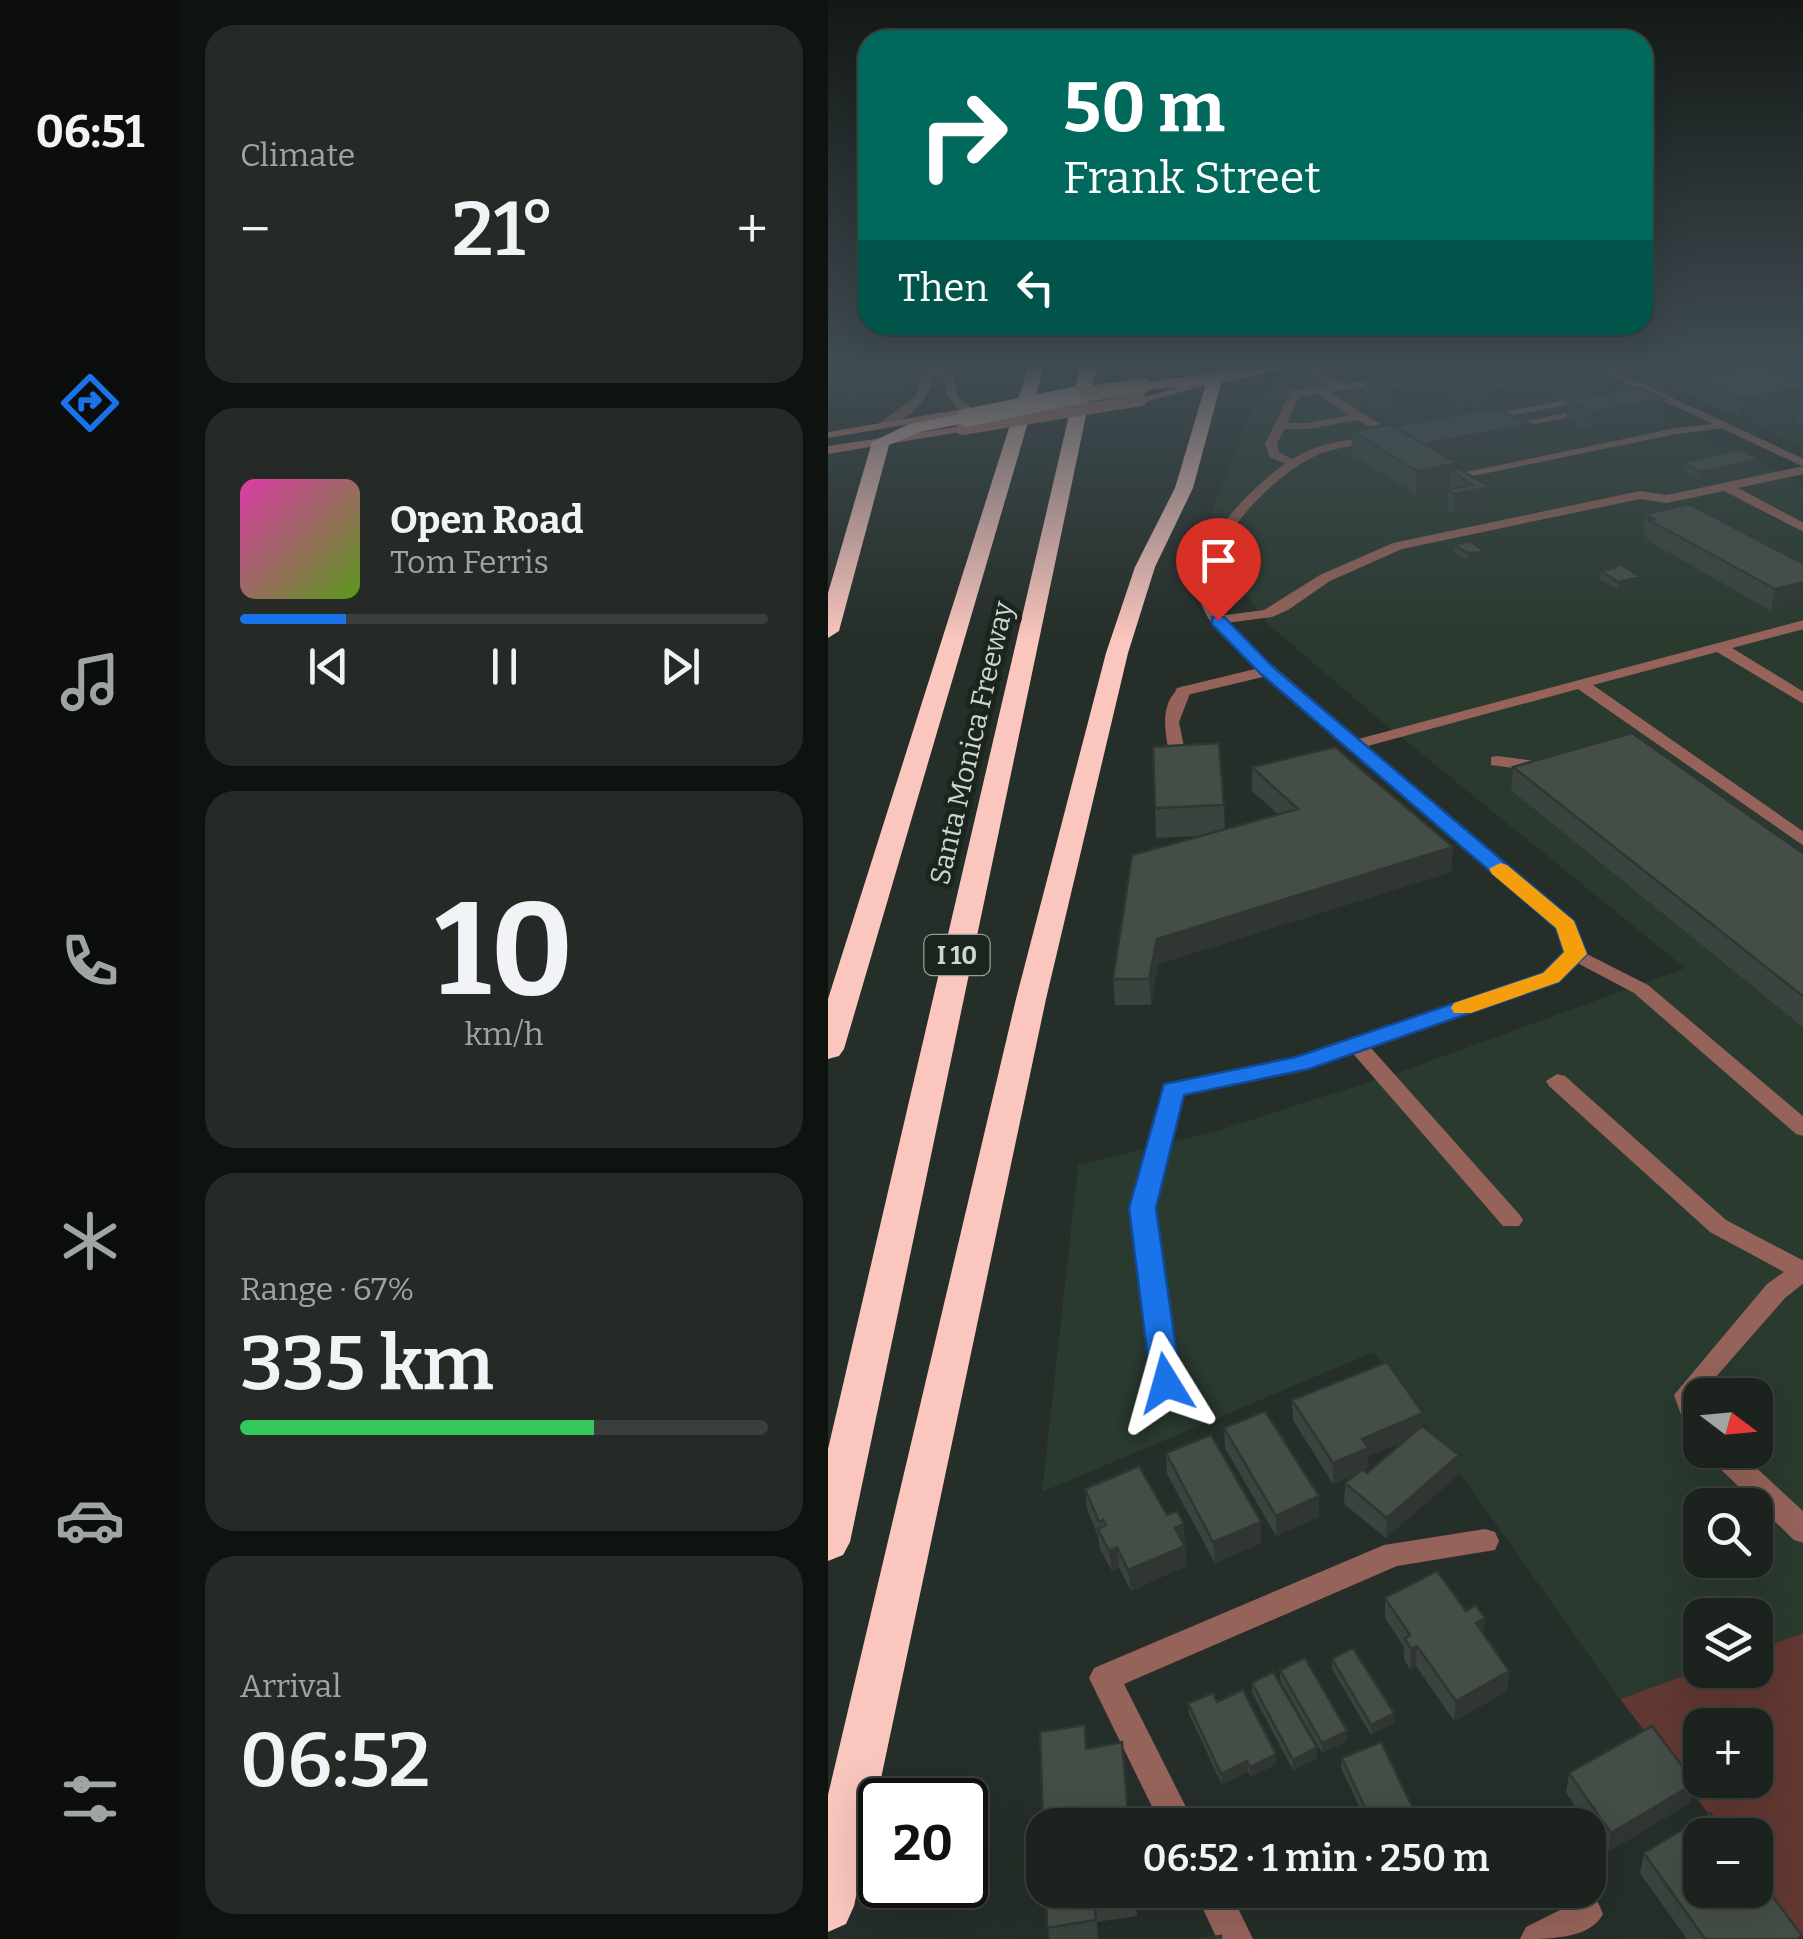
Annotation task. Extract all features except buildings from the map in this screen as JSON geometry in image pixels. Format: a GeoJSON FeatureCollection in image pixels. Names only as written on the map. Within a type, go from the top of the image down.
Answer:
{"type":"FeatureCollection","features":[{"type":"Feature","properties":{"kind":"highway"},"geometry":{"type":"LineString","coordinates":[[828,632],[876,458]]}},
{"type":"Feature","properties":{"kind":"highway","name":"Santa Monica Freeway"},"geometry":{"type":"LineString","coordinates":[[828,1049],[1008,458]]}},
{"type":"Feature","properties":{"kind":"highway","name":"Santa Monica Freeway"},"geometry":{"type":"LineString","coordinates":[[828,1542],[1068,458]]}},
{"type":"Feature","properties":{"kind":"highway"},"geometry":{"type":"LineString","coordinates":[[828,1906],[1031,1000],[1117,653],[1144,567],[1184,488],[1192,458]]}},
{"type":"Feature","properties":{"kind":"street"},"geometry":{"type":"LineString","coordinates":[[1285,458],[1294,462]]}},
{"type":"Feature","properties":{"kind":"street"},"geometry":{"type":"LineString","coordinates":[[1303,458],[1276,475],[1216,544],[1204,568],[1203,590],[1218,620],[1267,671],[1566,926],[1576,954],[1641,989],[1804,1129]]}},
{"type":"Feature","properties":{"kind":"street"},"geometry":{"type":"LineString","coordinates":[[1468,472],[1537,458]]}},
{"type":"Feature","properties":{"kind":"street"},"geometry":{"type":"LineString","coordinates":[[1218,620],[1267,614],[1354,562],[1436,536],[1621,498],[1667,499],[1804,467]]}},
{"type":"Feature","properties":{"kind":"street"},"geometry":{"type":"LineString","coordinates":[[1726,486],[1804,528]]}},
{"type":"Feature","properties":{"kind":"street"},"geometry":{"type":"LineString","coordinates":[[1667,499],[1684,508]]}},
{"type":"Feature","properties":{"kind":"street"},"geometry":{"type":"LineString","coordinates":[[1353,744],[1804,624]]}},
{"type":"Feature","properties":{"kind":"street"},"geometry":{"type":"LineString","coordinates":[[1718,646],[1804,699]]}},
{"type":"Feature","properties":{"kind":"street"},"geometry":{"type":"LineString","coordinates":[[1178,756],[1171,722],[1183,691],[1267,671]]}},
{"type":"Feature","properties":{"kind":"street"},"geometry":{"type":"LineString","coordinates":[[1580,683],[1651,742],[1804,841]]}},
{"type":"Feature","properties":{"kind":"street"},"geometry":{"type":"LineString","coordinates":[[1497,761],[1551,768],[1570,763]]}},
{"type":"Feature","properties":{"kind":"street"},"geometry":{"type":"LineString","coordinates":[[1166,1383],[1143,1208],[1173,1090],[1300,1064],[1551,978],[1576,954]]}},
{"type":"Feature","properties":{"kind":"street"},"geometry":{"type":"LineString","coordinates":[[1356,1044],[1511,1220]]}},
{"type":"Feature","properties":{"kind":"street"},"geometry":{"type":"LineString","coordinates":[[1557,1081],[1718,1226],[1802,1272],[1776,1291],[1702,1378]]}},
{"type":"Feature","properties":{"kind":"street"},"geometry":{"type":"LineString","coordinates":[[1738,1468],[1804,1530]]}},
{"type":"Feature","properties":{"kind":"street"},"geometry":{"type":"LineString","coordinates":[[1170,1808],[1105,1678],[1394,1554],[1485,1541]]}},
{"type":"Feature","properties":{"kind":"street"},"geometry":{"type":"LineString","coordinates":[[1219,1908],[1235,1939]]}},
{"type":"Feature","properties":{"kind":"street"},"geometry":{"type":"LineString","coordinates":[[1538,1939],[1586,1914]]}},
{"type":"Feature","properties":{"kind":"shaded area"},"geometry":{"type":"Polygon","coordinates":[[[1233,458],[1750,458],[1803,484],[1803,1633],[1773,1644],[1773,1598],[1683,1598],[1683,1676],[1620,1699],[1374,1352],[1042,1492],[1078,1165],[1213,1132],[1400,1072],[1685,968],[1268,624],[1243,590],[1237,563],[1252,536],[1211,514],[1233,458]]]}},
{"type":"Feature","properties":{"kind":"shaded area"},"geometry":{"type":"Polygon","coordinates":[[[1803,1633],[1803,1937],[1773,1897],[1773,1818],[1712,1818],[1696,1798],[1773,1798],[1773,1708],[1683,1708],[1683,1781],[1620,1699],[1683,1676],[1683,1688],[1773,1688],[1773,1644],[1803,1633]]]}},
{"type":"Feature","properties":{"kind":"slow traffic"},"geometry":{"type":"LineString","coordinates":[[1462,1008],[1551,978],[1576,954],[1566,926],[1500,869]]}},
{"type":"Feature","properties":{"kind":"route"},"geometry":{"type":"LineString","coordinates":[[1166,1383],[1143,1208],[1173,1090],[1300,1064],[1551,978],[1576,954],[1566,926],[1267,671],[1221,628],[1218,620]]}}]}
